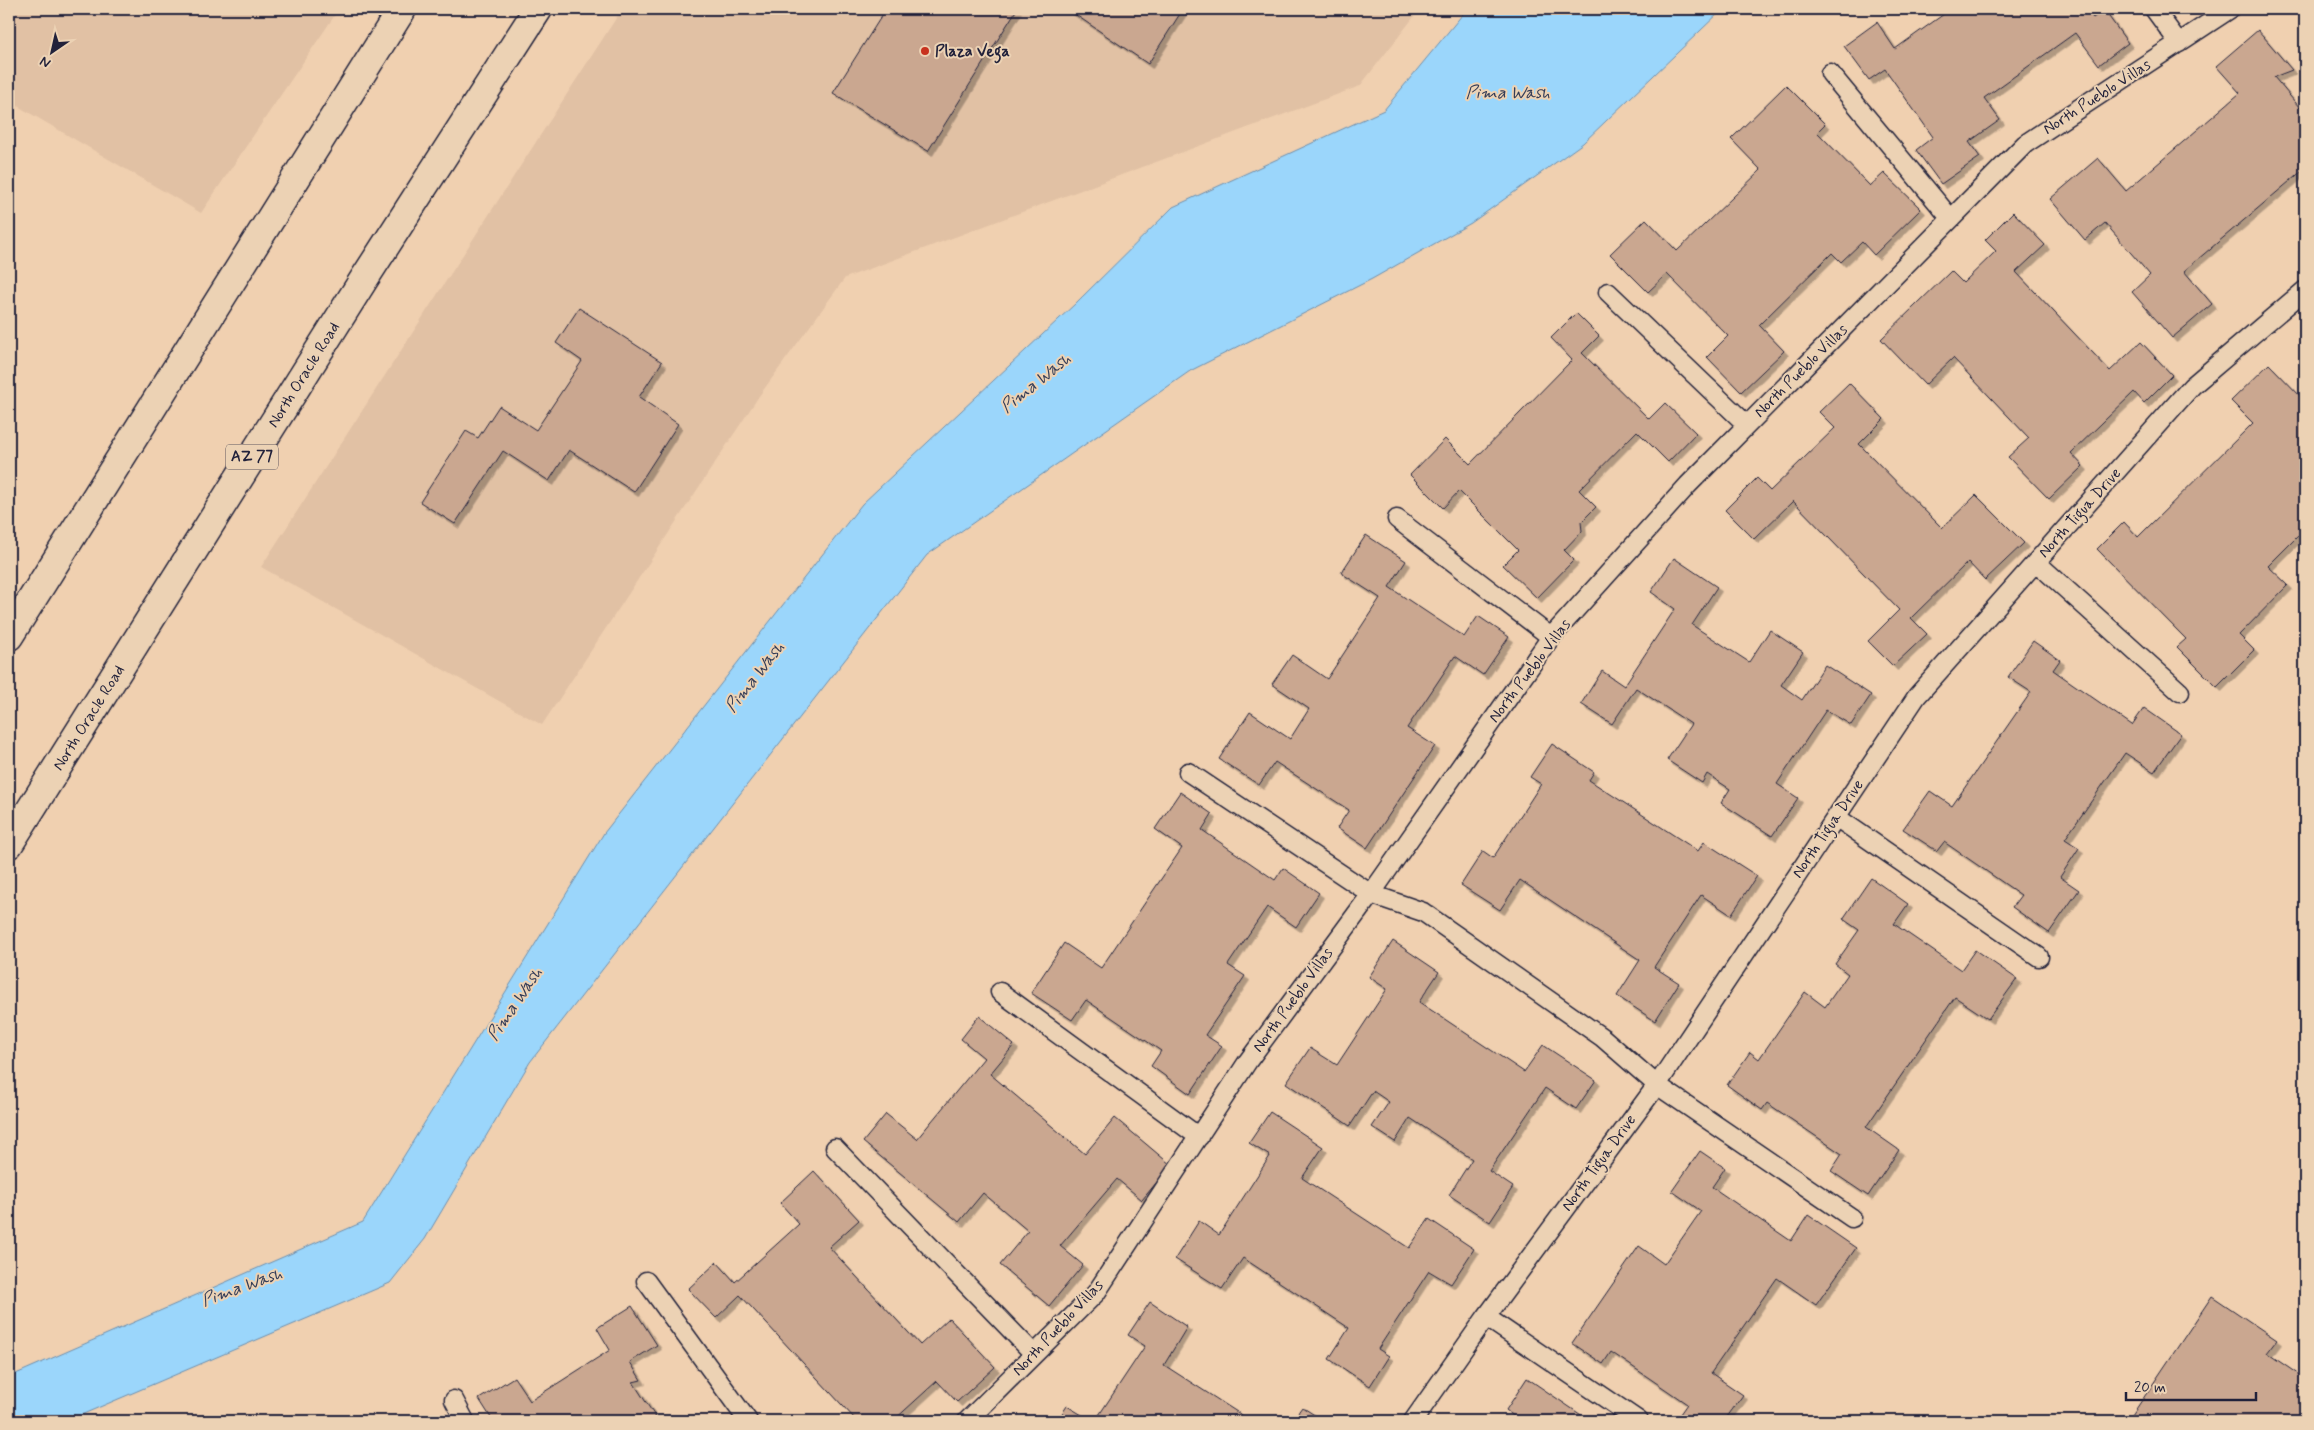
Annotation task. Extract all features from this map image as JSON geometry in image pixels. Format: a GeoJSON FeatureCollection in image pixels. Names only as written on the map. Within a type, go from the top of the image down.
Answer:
{"type":"FeatureCollection","features":[{"type":"Feature","properties":{"kind":"highway"},"geometry":{"type":"LineString","coordinates":[[9,636],[402,9]]}},
{"type":"Feature","properties":{"kind":"highway","name":"North Oracle Road"},"geometry":{"type":"LineString","coordinates":[[9,844],[364,279],[538,9]]}},
{"type":"Feature","properties":{"kind":"lane"},"geometry":{"type":"LineString","coordinates":[[2154,9],[2179,43]]}},
{"type":"Feature","properties":{"kind":"lane","name":"North Pueblo Villas"},"geometry":{"type":"LineString","coordinates":[[967,1421],[1096,1293],[1248,1061],[1371,894],[1551,637],[1688,485],[2025,144],[2230,9]]}},
{"type":"Feature","properties":{"kind":"lane"},"geometry":{"type":"LineString","coordinates":[[1830,73],[1951,218]]}},
{"type":"Feature","properties":{"kind":"lane"},"geometry":{"type":"LineString","coordinates":[[1608,292],[1747,425]]}},
{"type":"Feature","properties":{"kind":"lane","name":"North Tigua Drive"},"geometry":{"type":"LineString","coordinates":[[1413,1421],[1486,1317],[1657,1085],[1917,696],[2192,386],[2302,298]]}},
{"type":"Feature","properties":{"kind":"lane"},"geometry":{"type":"LineString","coordinates":[[1397,519],[1551,637]]}},
{"type":"Feature","properties":{"kind":"lane"},"geometry":{"type":"LineString","coordinates":[[2036,562],[2180,692]]}},
{"type":"Feature","properties":{"kind":"lane"},"geometry":{"type":"LineString","coordinates":[[1188,772],[1371,894],[1423,912],[1603,1038],[1657,1085],[1852,1218]]}},
{"type":"Feature","properties":{"kind":"lane"},"geometry":{"type":"LineString","coordinates":[[1836,817],[2038,957]]}},
{"type":"Feature","properties":{"kind":"lane"},"geometry":{"type":"LineString","coordinates":[[1000,992],[1199,1137]]}},
{"type":"Feature","properties":{"kind":"lane"},"geometry":{"type":"LineString","coordinates":[[835,1148],[1034,1354]]}},
{"type":"Feature","properties":{"kind":"lane"},"geometry":{"type":"LineString","coordinates":[[646,1281],[748,1421]]}},
{"type":"Feature","properties":{"kind":"lane"},"geometry":{"type":"LineString","coordinates":[[1486,1317],[1639,1421]]}},
{"type":"Feature","properties":{"kind":"lane"},"geometry":{"type":"LineString","coordinates":[[454,1400],[465,1421]]}},
{"type":"Feature","properties":{"kind":"shaded area"},"geometry":{"type":"Polygon","coordinates":[[[9,9],[339,9],[201,213],[9,101],[9,9]]]}},
{"type":"Feature","properties":{"kind":"shaded area"},"geometry":{"type":"Polygon","coordinates":[[[622,9],[1420,9],[1360,86],[845,278],[759,396],[542,725],[261,567],[622,9]]]}},
{"type":"Feature","properties":{"kind":"water","name":"Pima Wash"},"geometry":{"type":"Polygon","coordinates":[[[1467,9],[1723,9],[1583,143],[1471,223],[1372,279],[1190,371],[927,555],[530,1062],[425,1239],[390,1283],[67,1421],[9,1421],[9,1377],[363,1222],[604,833],[862,504],[1075,304],[1173,207],[1384,110],[1467,9]]]}},
{"type":"Feature","properties":{"kind":"building","name":"Plaza Vega"},"geometry":{"type":"Polygon","coordinates":[[[886,9],[1017,9],[928,151],[833,93],[886,9]]]}},
{"type":"Feature","properties":{"kind":"building"},"geometry":{"type":"Polygon","coordinates":[[[1067,9],[1183,9],[1148,64],[1067,9]]]}},
{"type":"Feature","properties":{"kind":"building"},"geometry":{"type":"Polygon","coordinates":[[[1951,9],[2086,9],[2093,18],[2104,10],[2128,43],[2099,65],[2075,33],[1984,98],[2000,120],[1969,142],[1980,157],[1941,184],[1916,150],[1933,137],[1885,69],[1869,80],[1844,46],[1877,22],[1895,49],[1951,9]]]}},
{"type":"Feature","properties":{"kind":"building"},"geometry":{"type":"Polygon","coordinates":[[[2258,30],[2292,70],[2274,77],[2305,114],[2305,173],[2303,170],[2184,271],[2212,304],[2172,338],[2132,292],[2150,275],[2105,223],[2085,240],[2050,199],[2098,158],[2126,191],[2240,93],[2216,66],[2258,30]]]}},
{"type":"Feature","properties":{"kind":"building"},"geometry":{"type":"Polygon","coordinates":[[[1786,85],[1825,124],[1817,132],[1870,186],[1884,173],[1921,209],[1874,255],[1862,242],[1841,262],[1832,253],[1759,325],[1784,351],[1741,392],[1707,357],[1728,336],[1667,274],[1648,292],[1610,254],[1646,219],[1677,251],[1761,170],[1731,139],[1786,85]]]}},
{"type":"Feature","properties":{"kind":"building"},"geometry":{"type":"Polygon","coordinates":[[[2013,212],[2045,245],[2016,272],[2110,371],[2141,342],[2172,375],[2144,403],[2134,392],[2071,453],[2083,466],[2049,499],[2008,457],[2029,438],[1953,358],[1925,385],[1881,339],[1951,271],[1963,283],[1996,251],[1985,240],[2013,212]]]}},
{"type":"Feature","properties":{"kind":"building"},"geometry":{"type":"Polygon","coordinates":[[[579,308],[662,362],[639,397],[678,424],[634,492],[569,450],[549,481],[503,451],[455,524],[420,502],[466,431],[478,438],[499,406],[536,430],[582,361],[556,343],[579,308]]]}},
{"type":"Feature","properties":{"kind":"building"},"geometry":{"type":"Polygon","coordinates":[[[1576,313],[1599,336],[1582,353],[1649,419],[1665,403],[1696,433],[1668,462],[1637,431],[1579,490],[1596,507],[1581,522],[1582,531],[1564,550],[1574,560],[1537,598],[1503,565],[1518,550],[1459,491],[1443,508],[1410,475],[1445,439],[1470,464],[1572,360],[1551,338],[1576,313]]]}},
{"type":"Feature","properties":{"kind":"building"},"geometry":{"type":"Polygon","coordinates":[[[2269,364],[2305,401],[2305,416],[2302,419],[2305,422],[2305,529],[2268,566],[2288,585],[2239,635],[2254,650],[2217,687],[2177,647],[2186,639],[2097,549],[2124,522],[2138,537],[2253,423],[2231,401],[2269,364]]]}},
{"type":"Feature","properties":{"kind":"building"},"geometry":{"type":"Polygon","coordinates":[[[1849,383],[1884,419],[1859,444],[1942,528],[1976,495],[2024,543],[1985,580],[1968,562],[1911,618],[1927,634],[1893,666],[1868,641],[1899,610],[1793,501],[1754,539],[1725,510],[1757,478],[1770,491],[1835,428],[1819,412],[1849,383]]]}},
{"type":"Feature","properties":{"kind":"building"},"geometry":{"type":"Polygon","coordinates":[[[1366,535],[1406,561],[1389,587],[1464,637],[1478,616],[1509,637],[1483,675],[1455,656],[1407,728],[1435,746],[1367,848],[1337,828],[1349,810],[1275,762],[1259,785],[1219,759],[1250,712],[1290,739],[1309,709],[1272,684],[1292,655],[1327,679],[1380,598],[1341,573],[1366,535]]]}},
{"type":"Feature","properties":{"kind":"building"},"geometry":{"type":"Polygon","coordinates":[[[1674,558],[1717,587],[1692,625],[1749,662],[1770,630],[1803,652],[1781,685],[1802,700],[1825,665],[1871,695],[1851,725],[1826,710],[1777,784],[1798,798],[1772,836],[1721,803],[1730,789],[1707,774],[1702,783],[1667,760],[1691,724],[1636,688],[1612,724],[1581,704],[1602,671],[1624,686],[1675,609],[1651,592],[1674,558]]]}},
{"type":"Feature","properties":{"kind":"building"},"geometry":{"type":"Polygon","coordinates":[[[2033,641],[2060,660],[2053,670],[2132,725],[2144,708],[2181,734],[2154,772],[2125,753],[2065,839],[2079,848],[2060,877],[2079,890],[2049,933],[2012,907],[2021,895],[1944,842],[1937,851],[1903,829],[1930,791],[1952,806],[2031,692],[2008,677],[2033,641]]]}},
{"type":"Feature","properties":{"kind":"building"},"geometry":{"type":"Polygon","coordinates":[[[1552,744],[1594,772],[1589,780],[1698,851],[1704,842],[1757,876],[1731,915],[1701,895],[1654,967],[1679,983],[1655,1021],[1617,996],[1640,960],[1520,880],[1500,910],[1461,885],[1483,851],[1493,858],[1541,784],[1530,777],[1552,744]]]}},
{"type":"Feature","properties":{"kind":"building"},"geometry":{"type":"Polygon","coordinates":[[[1180,792],[1212,814],[1202,830],[1275,880],[1283,868],[1319,893],[1296,927],[1267,907],[1228,965],[1245,976],[1205,1035],[1222,1046],[1190,1094],[1151,1066],[1161,1051],[1086,1000],[1072,1020],[1031,993],[1064,943],[1101,968],[1182,848],[1155,829],[1180,792]]]}},
{"type":"Feature","properties":{"kind":"building"},"geometry":{"type":"Polygon","coordinates":[[[1871,878],[1908,904],[1894,924],[1961,970],[1975,950],[2017,979],[1988,1019],[1955,997],[1866,1127],[1899,1150],[1868,1196],[1831,1171],[1842,1154],[1767,1103],[1762,1110],[1727,1085],[1750,1052],[1759,1059],[1805,992],[1825,1007],[1848,974],[1835,964],[1859,930],[1843,919],[1871,878]]]}},
{"type":"Feature","properties":{"kind":"building"},"geometry":{"type":"Polygon","coordinates":[[[1393,941],[1439,972],[1419,1002],[1524,1072],[1543,1045],[1596,1080],[1576,1109],[1545,1088],[1489,1171],[1513,1187],[1490,1222],[1449,1195],[1472,1159],[1410,1118],[1395,1142],[1372,1127],[1389,1102],[1373,1091],[1350,1126],[1286,1083],[1310,1048],[1337,1065],[1387,989],[1369,977],[1393,941]]]}},
{"type":"Feature","properties":{"kind":"building"},"geometry":{"type":"Polygon","coordinates":[[[979,1016],[1014,1045],[990,1074],[1085,1154],[1115,1118],[1171,1165],[1142,1200],[1117,1179],[1060,1246],[1083,1265],[1049,1306],[1000,1265],[1028,1231],[983,1193],[959,1222],[863,1142],[886,1114],[917,1139],[984,1058],[961,1039],[979,1016]]]}},
{"type":"Feature","properties":{"kind":"building"},"geometry":{"type":"Polygon","coordinates":[[[1270,1112],[1323,1147],[1302,1178],[1409,1248],[1429,1219],[1474,1249],[1451,1284],[1429,1271],[1378,1349],[1389,1356],[1370,1386],[1329,1359],[1349,1328],[1243,1258],[1222,1289],[1175,1259],[1199,1221],[1219,1235],[1270,1156],[1249,1143],[1270,1112]]]}},
{"type":"Feature","properties":{"kind":"building"},"geometry":{"type":"Polygon","coordinates":[[[1700,1151],[1725,1168],[1712,1187],[1791,1241],[1808,1215],[1856,1248],[1816,1305],[1777,1278],[1711,1373],[1743,1395],[1724,1421],[1675,1421],[1687,1404],[1611,1352],[1603,1364],[1572,1343],[1639,1246],[1664,1264],[1701,1211],[1672,1191],[1700,1151]]]}},
{"type":"Feature","properties":{"kind":"building"},"geometry":{"type":"Polygon","coordinates":[[[814,1171],[859,1220],[829,1247],[920,1345],[949,1318],[995,1367],[957,1402],[937,1381],[893,1421],[853,1421],[855,1419],[740,1295],[716,1318],[688,1289],[717,1262],[735,1282],[799,1224],[780,1203],[814,1171]]]}},
{"type":"Feature","properties":{"kind":"building"},"geometry":{"type":"Polygon","coordinates":[[[2212,1296],[2277,1340],[2267,1353],[2305,1379],[2305,1421],[2128,1421],[2212,1296]]]}},
{"type":"Feature","properties":{"kind":"building"},"geometry":{"type":"Polygon","coordinates":[[[1150,1302],[1187,1327],[1164,1365],[1251,1421],[1095,1421],[1145,1346],[1128,1335],[1150,1302]]]}},
{"type":"Feature","properties":{"kind":"building"},"geometry":{"type":"Polygon","coordinates":[[[632,1306],[657,1345],[630,1362],[641,1380],[633,1382],[658,1421],[493,1421],[479,1399],[514,1377],[530,1401],[610,1350],[597,1328],[632,1306]]]}},
{"type":"Feature","properties":{"kind":"building"},"geometry":{"type":"Polygon","coordinates":[[[1527,1378],[1590,1421],[1520,1421],[1506,1410],[1527,1378]]]}},
{"type":"Feature","properties":{"kind":"building"},"geometry":{"type":"Polygon","coordinates":[[[1067,1406],[1092,1421],[1057,1421],[1067,1406]]]}},
{"type":"Feature","properties":{"kind":"building"},"geometry":{"type":"Polygon","coordinates":[[[1302,1407],[1324,1421],[1292,1421],[1302,1407]]]}},
{"type":"Feature","properties":{"kind":"building"},"geometry":{"type":"Polygon","coordinates":[[[446,1414],[449,1421],[428,1421],[446,1414]]]}},
{"type":"Feature","properties":{"kind":"place","name":"Plaza Vega"},"geometry":{"type":"Point","coordinates":[925,51]}}]}
